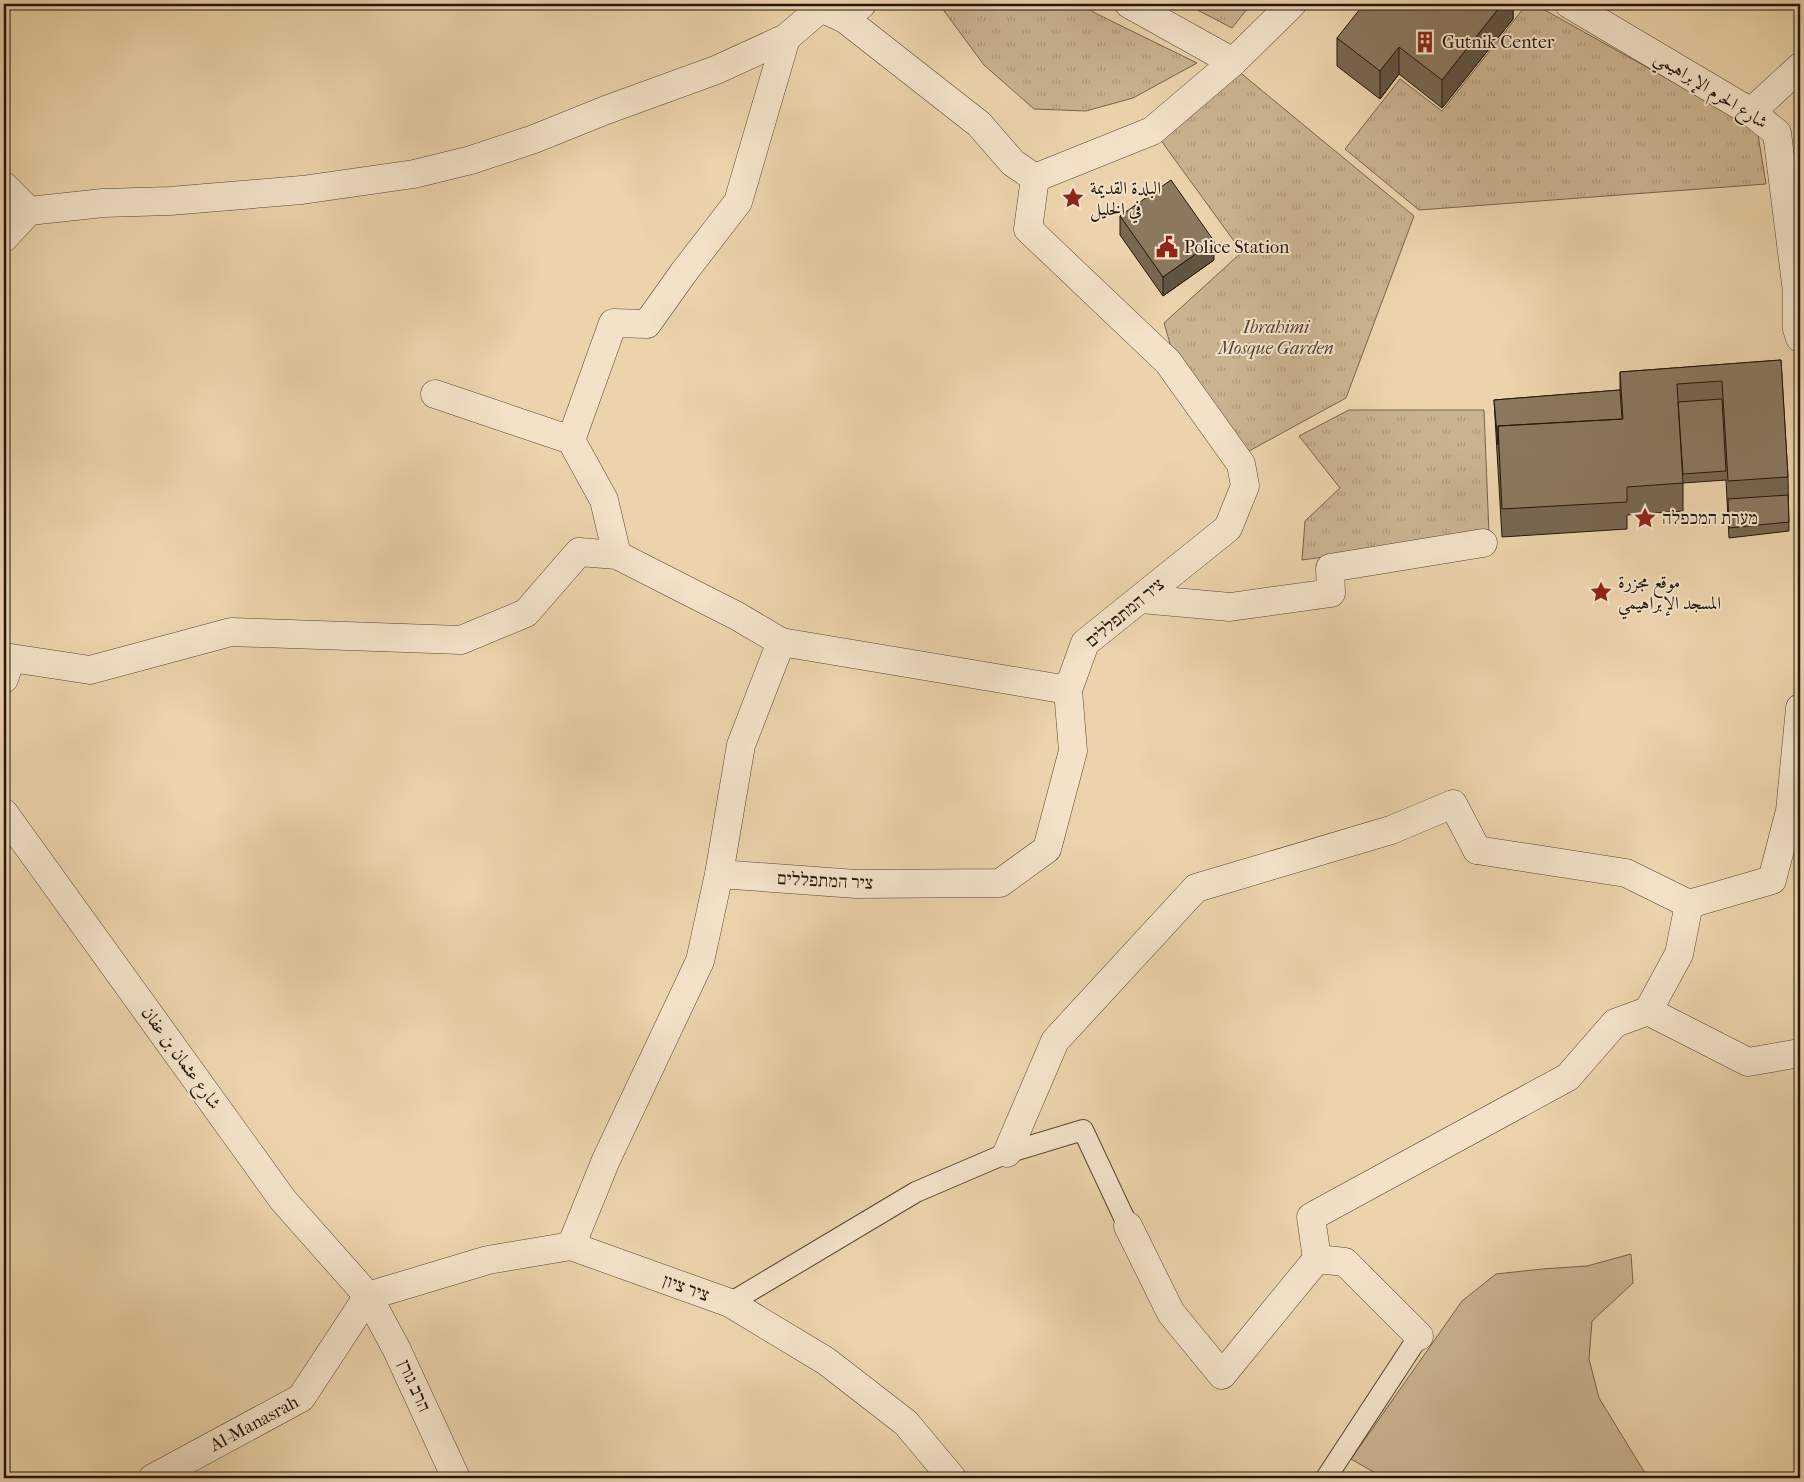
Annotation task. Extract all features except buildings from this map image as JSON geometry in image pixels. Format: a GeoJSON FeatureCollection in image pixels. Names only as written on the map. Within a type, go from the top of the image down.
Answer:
{"type":"FeatureCollection","features":[{"type":"Feature","properties":{"kind":"street"},"geometry":{"type":"LineString","coordinates":[[1129,4],[1233,62]]}},
{"type":"Feature","properties":{"kind":"street"},"geometry":{"type":"LineString","coordinates":[[4,238],[29,211],[103,202],[170,201],[302,190],[384,179],[471,160],[534,139],[606,110],[716,70],[786,38],[837,9],[979,124],[1013,163],[1035,178],[1152,131],[1233,62],[1292,4]]}},
{"type":"Feature","properties":{"kind":"street","name":"شارع الحرم الإبراهيمي"},"geometry":{"type":"LineString","coordinates":[[1569,4],[1751,112],[1778,133],[1798,292],[1797,330],[1800,338]]}},
{"type":"Feature","properties":{"kind":"street"},"geometry":{"type":"LineString","coordinates":[[571,440],[613,323],[647,324],[738,202],[786,38]]}},
{"type":"Feature","properties":{"kind":"street"},"geometry":{"type":"LineString","coordinates":[[1751,112],[1800,67]]}},
{"type":"Feature","properties":{"kind":"street","name":"ציר המתפללים"},"geometry":{"type":"LineString","coordinates":[[719,874],[856,884],[1000,883],[1047,849],[1073,751],[1068,690],[1085,643],[1228,528],[1245,486],[1241,464],[1168,362],[1028,229],[1035,178]]}},
{"type":"Feature","properties":{"kind":"street"},"geometry":{"type":"LineString","coordinates":[[4,186],[29,211]]}},
{"type":"Feature","properties":{"kind":"street"},"geometry":{"type":"LineString","coordinates":[[435,394],[571,440],[604,500],[617,554]]}},
{"type":"Feature","properties":{"kind":"street"},"geometry":{"type":"LineString","coordinates":[[1141,599],[1230,607],[1330,593],[1330,568],[1483,543]]}},
{"type":"Feature","properties":{"kind":"street"},"geometry":{"type":"LineString","coordinates":[[4,679],[11,658],[90,670],[231,632],[461,640],[526,613],[579,552],[617,554],[737,616],[781,642],[1068,690]]}},
{"type":"Feature","properties":{"kind":"street"},"geometry":{"type":"LineString","coordinates":[[571,1246],[606,1160],[700,961],[719,874],[741,745],[781,642]]}},
{"type":"Feature","properties":{"kind":"street"},"geometry":{"type":"LineString","coordinates":[[1007,1152],[1055,1042],[1196,888],[1391,830],[1453,804],[1477,850],[1626,872],[1689,904],[1772,880],[1790,811],[1800,708]]}},
{"type":"Feature","properties":{"kind":"street","name":"شارع عثمان بن عفان"},"geometry":{"type":"LineString","coordinates":[[4,813],[283,1200],[368,1296]]}},
{"type":"Feature","properties":{"kind":"street"},"geometry":{"type":"LineString","coordinates":[[1128,1226],[1171,1313],[1222,1375],[1317,1259],[1311,1217],[1568,1077],[1615,1024],[1648,1011],[1680,954],[1689,904]]}},
{"type":"Feature","properties":{"kind":"street"},"geometry":{"type":"LineString","coordinates":[[1648,1011],[1748,1062],[1800,1053]]}},
{"type":"Feature","properties":{"kind":"street","name":"ציר ציון"},"geometry":{"type":"LineString","coordinates":[[368,1296],[488,1260],[571,1246],[730,1303],[826,1361],[906,1423],[952,1478]]}},
{"type":"Feature","properties":{"kind":"street"},"geometry":{"type":"LineString","coordinates":[[1317,1259],[1345,1262],[1419,1336]]}},
{"type":"Feature","properties":{"kind":"street","name":"Al-Manasrah"},"geometry":{"type":"LineString","coordinates":[[153,1478],[301,1398],[368,1296]]}},
{"type":"Feature","properties":{"kind":"street","name":"הרב גורן"},"geometry":{"type":"LineString","coordinates":[[368,1296],[397,1350],[456,1478]]}},
{"type":"Feature","properties":{"kind":"lane"},"geometry":{"type":"LineString","coordinates":[[730,1303],[916,1192],[1007,1152],[1083,1130],[1128,1226]]}},
{"type":"Feature","properties":{"kind":"lane"},"geometry":{"type":"LineString","coordinates":[[1326,1478],[1419,1336]]}},
{"type":"Feature","properties":{"kind":"green space"},"geometry":{"type":"Polygon","coordinates":[[[939,4],[1083,4],[1095,13],[1197,63],[1133,98],[1086,111],[1034,109],[984,65],[939,4]]]}},
{"type":"Feature","properties":{"kind":"green space"},"geometry":{"type":"Polygon","coordinates":[[[1186,4],[1251,4],[1232,28],[1186,4]]]}},
{"type":"Feature","properties":{"kind":"green space"},"geometry":{"type":"Polygon","coordinates":[[[1527,4],[1534,4],[1757,129],[1766,184],[1419,210],[1345,149],[1400,79],[1442,111],[1527,4]]]}},
{"type":"Feature","properties":{"kind":"green space","name":"Ibrahimi Mosque Garden"},"geometry":{"type":"Polygon","coordinates":[[[1237,70],[1414,216],[1346,398],[1240,456],[1173,354],[1164,323],[1242,252],[1157,135],[1237,70]]]}},
{"type":"Feature","properties":{"kind":"green space"},"geometry":{"type":"Polygon","coordinates":[[[1349,410],[1484,410],[1489,534],[1302,560],[1305,521],[1340,488],[1299,436],[1349,410]]]}},
{"type":"Feature","properties":{"kind":"green space"},"geometry":{"type":"Polygon","coordinates":[[[1631,1254],[1633,1283],[1592,1321],[1589,1359],[1599,1398],[1648,1478],[1384,1478],[1351,1459],[1462,1301],[1496,1274],[1587,1266],[1631,1254]]]}},
{"type":"Feature","properties":{"kind":"place","name":"Gutnik Center"},"geometry":{"type":"Point","coordinates":[1425,42]}},
{"type":"Feature","properties":{"kind":"place","name":"البلدة القديمة في الخليل"},"geometry":{"type":"Point","coordinates":[1073,198]}},
{"type":"Feature","properties":{"kind":"place","name":"Police Station"},"geometry":{"type":"Point","coordinates":[1167,247]}},
{"type":"Feature","properties":{"kind":"place","name":"מערת המכפלה"},"geometry":{"type":"Point","coordinates":[1645,518]}},
{"type":"Feature","properties":{"kind":"place","name":"موقع مجزرة المسجد الإبراهيمي"},"geometry":{"type":"Point","coordinates":[1601,592]}}]}
